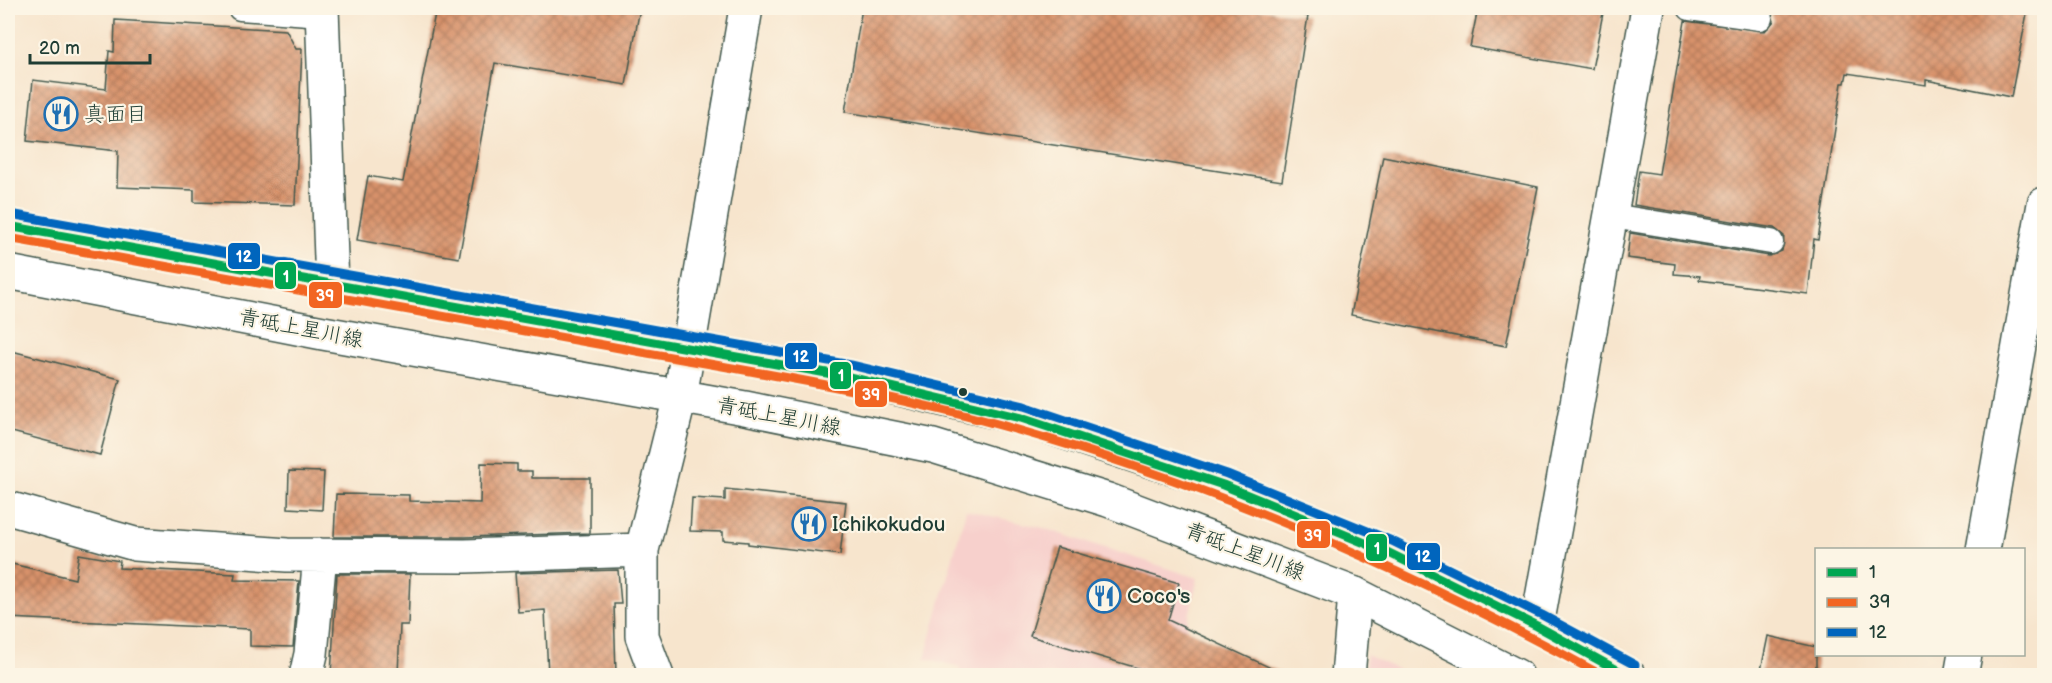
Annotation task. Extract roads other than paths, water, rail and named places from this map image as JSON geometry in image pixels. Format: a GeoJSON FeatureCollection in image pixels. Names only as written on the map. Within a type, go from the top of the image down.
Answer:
{"type":"FeatureCollection","features":[{"type":"Feature","properties":{"kind":"main road"},"geometry":{"type":"LineString","coordinates":[[657,675],[642,636],[642,550],[690,348],[746,8]]}},
{"type":"Feature","properties":{"kind":"main road"},"geometry":{"type":"LineString","coordinates":[[1537,626],[1648,8]]}},
{"type":"Feature","properties":{"kind":"main road"},"geometry":{"type":"LineString","coordinates":[[322,11],[332,286]]}},
{"type":"Feature","properties":{"kind":"main road"},"geometry":{"type":"LineString","coordinates":[[1983,548],[2044,204]]}},
{"type":"Feature","properties":{"kind":"main road"},"geometry":{"type":"LineString","coordinates":[[8,226],[849,377],[1022,418],[1222,485],[1387,552],[1537,626],[1629,675]]}},
{"type":"Feature","properties":{"kind":"main road","name":"青砥上星川線"},"geometry":{"type":"LineString","coordinates":[[8,272],[933,446],[1108,500],[1355,594],[1516,675]]}},
{"type":"Feature","properties":{"kind":"main road"},"geometry":{"type":"LineString","coordinates":[[8,508],[135,544],[320,555],[465,556],[642,550]]}},
{"type":"Feature","properties":{"kind":"main road"},"geometry":{"type":"LineString","coordinates":[[306,675],[320,555]]}},
{"type":"Feature","properties":{"kind":"main road"},"geometry":{"type":"LineString","coordinates":[[1348,675],[1355,594]]}},
{"type":"Feature","properties":{"kind":"main road"},"geometry":{"type":"LineString","coordinates":[[1961,675],[1965,656]]}},
{"type":"Feature","properties":{"kind":"lane"},"geometry":{"type":"LineString","coordinates":[[240,8],[322,11]]}},
{"type":"Feature","properties":{"kind":"lane"},"geometry":{"type":"LineString","coordinates":[[1690,8],[1760,18]]}},
{"type":"Feature","properties":{"kind":"lane"},"geometry":{"type":"LineString","coordinates":[[1612,216],[1771,242]]}},
{"type":"Feature","properties":{"kind":"place","name":"真面目"},"geometry":{"type":"Point","coordinates":[61,114]}},
{"type":"Feature","properties":{"kind":"place","name":"Ichikokudou"},"geometry":{"type":"Point","coordinates":[809,524]}},
{"type":"Feature","properties":{"kind":"place","name":"Coco's"},"geometry":{"type":"Point","coordinates":[1104,596]}}]}
